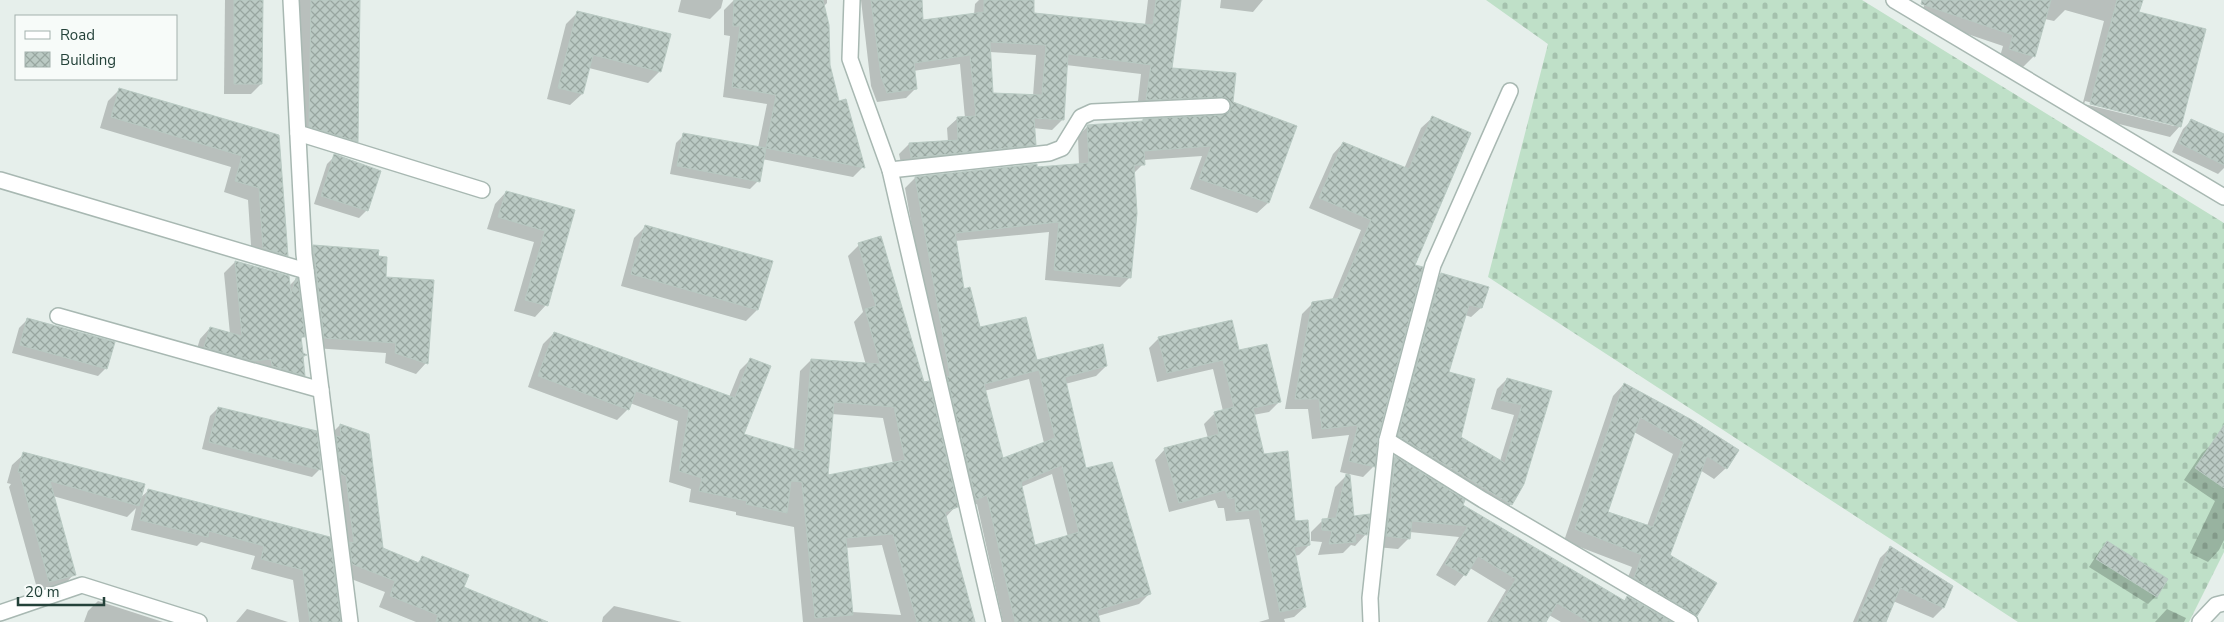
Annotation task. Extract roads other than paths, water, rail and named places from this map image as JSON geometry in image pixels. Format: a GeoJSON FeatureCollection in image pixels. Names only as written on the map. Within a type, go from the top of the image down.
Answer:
{"type":"FeatureCollection","features":[{"type":"Feature","properties":{"kind":"street"},"geometry":{"type":"LineString","coordinates":[[292,0],[306,271],[350,622]]}},
{"type":"Feature","properties":{"kind":"street"},"geometry":{"type":"LineString","coordinates":[[852,0],[850,59],[890,170],[994,622]]}},
{"type":"Feature","properties":{"kind":"street"},"geometry":{"type":"LineString","coordinates":[[1894,0],[2224,196]]}},
{"type":"Feature","properties":{"kind":"street"},"geometry":{"type":"LineString","coordinates":[[1371,622],[1370,598],[1387,440],[1433,265],[1510,91]]}},
{"type":"Feature","properties":{"kind":"street"},"geometry":{"type":"LineString","coordinates":[[890,170],[1049,154],[1062,148],[1081,117],[1092,112],[1222,106]]}},
{"type":"Feature","properties":{"kind":"street"},"geometry":{"type":"LineString","coordinates":[[298,132],[482,190]]}},
{"type":"Feature","properties":{"kind":"street"},"geometry":{"type":"LineString","coordinates":[[0,180],[306,271]]}},
{"type":"Feature","properties":{"kind":"street"},"geometry":{"type":"LineString","coordinates":[[58,316],[321,390]]}},
{"type":"Feature","properties":{"kind":"street"},"geometry":{"type":"LineString","coordinates":[[1387,440],[1483,500],[1690,622]]}},
{"type":"Feature","properties":{"kind":"street"},"geometry":{"type":"LineString","coordinates":[[0,613],[82,586],[199,622]]}},
{"type":"Feature","properties":{"kind":"street"},"geometry":{"type":"LineString","coordinates":[[2200,622],[2216,604],[2224,603]]}}]}
